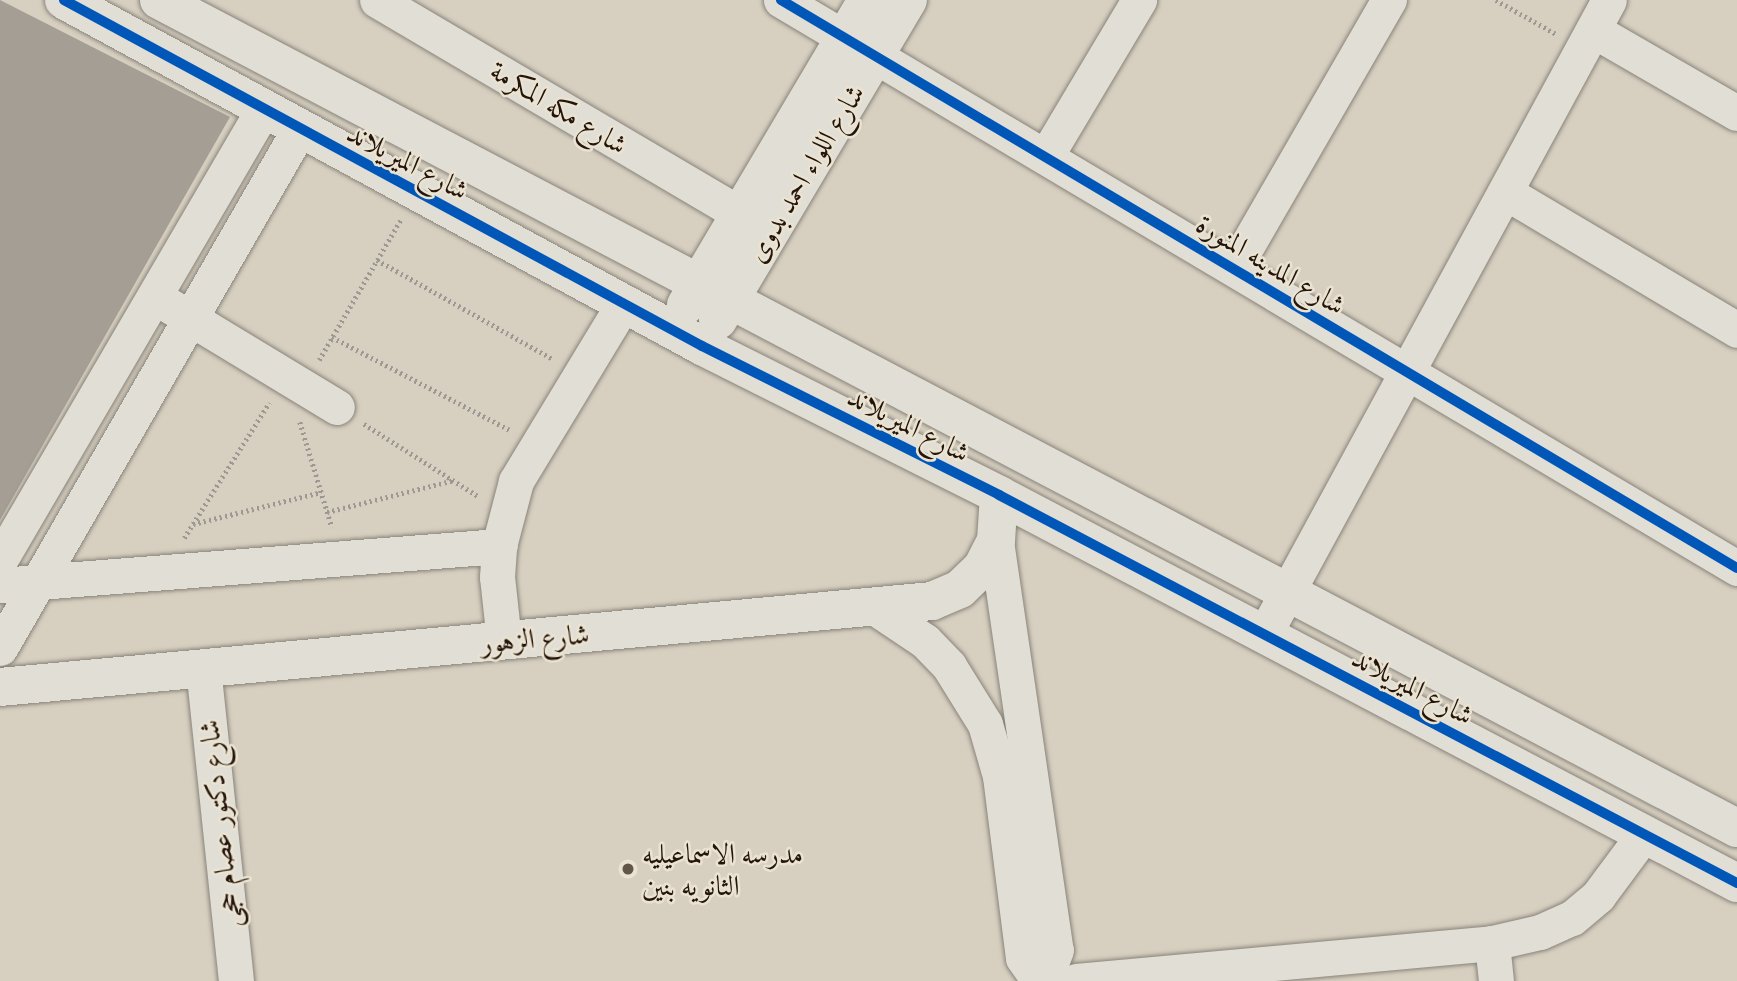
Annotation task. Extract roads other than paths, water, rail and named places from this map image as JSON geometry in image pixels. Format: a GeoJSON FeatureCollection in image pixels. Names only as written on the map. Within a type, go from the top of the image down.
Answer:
{"type":"FeatureCollection","features":[{"type":"Feature","properties":{"kind":"street","name":"شارع الميريلاند"},"geometry":{"type":"LineString","coordinates":[[64,0],[687,338],[999,495],[1737,884]]}},
{"type":"Feature","properties":{"kind":"street","name":"شارع الميريلاند"},"geometry":{"type":"LineString","coordinates":[[159,0],[1288,592],[1735,822]]}},
{"type":"Feature","properties":{"kind":"street","name":"شارع مكه المكرمة"},"geometry":{"type":"LineString","coordinates":[[377,0],[740,214]]}},
{"type":"Feature","properties":{"kind":"street","name":"شارع المدينه المنورة"},"geometry":{"type":"LineString","coordinates":[[781,0],[1737,568]]}},
{"type":"Feature","properties":{"kind":"street","name":"شارع اللواء احمد بدوى"},"geometry":{"type":"LineString","coordinates":[[687,338],[860,46],[867,0]]}},
{"type":"Feature","properties":{"kind":"street","name":"شارع اللواء احمد بدوى"},"geometry":{"type":"LineString","coordinates":[[715,291],[740,214],[860,46],[908,0]]}},
{"type":"Feature","properties":{"kind":"street"},"geometry":{"type":"LineString","coordinates":[[1046,156],[1139,0]]}},
{"type":"Feature","properties":{"kind":"street"},"geometry":{"type":"LineString","coordinates":[[1234,268],[1389,0]]}},
{"type":"Feature","properties":{"kind":"street"},"geometry":{"type":"LineString","coordinates":[[1265,634],[1595,26],[1737,113]]}},
{"type":"Feature","properties":{"kind":"street"},"geometry":{"type":"LineString","coordinates":[[0,560],[264,108]]}},
{"type":"Feature","properties":{"kind":"street"},"geometry":{"type":"LineString","coordinates":[[0,648],[300,128]]}},
{"type":"Feature","properties":{"kind":"street"},"geometry":{"type":"LineString","coordinates":[[1505,192],[1737,330]]}},
{"type":"Feature","properties":{"kind":"street"},"geometry":{"type":"LineString","coordinates":[[154,296],[338,407]]}},
{"type":"Feature","properties":{"kind":"street"},"geometry":{"type":"LineString","coordinates":[[503,640],[497,578],[502,529],[536,443],[623,304]]}},
{"type":"Feature","properties":{"kind":"street","name":"شارع الزهور"},"geometry":{"type":"LineString","coordinates":[[0,687],[932,601],[967,582],[982,568],[996,541],[999,495]]}},
{"type":"Feature","properties":{"kind":"street"},"geometry":{"type":"LineString","coordinates":[[0,585],[341,558],[502,529]]}},
{"type":"Feature","properties":{"kind":"street"},"geometry":{"type":"LineString","coordinates":[[996,541],[1025,722],[1056,950],[1044,981]]}},
{"type":"Feature","properties":{"kind":"street"},"geometry":{"type":"LineString","coordinates":[[925,641],[932,601]]}},
{"type":"Feature","properties":{"kind":"street"},"geometry":{"type":"LineString","coordinates":[[874,607],[925,641],[956,675],[985,724],[1000,776],[1023,958],[1039,981]]}},
{"type":"Feature","properties":{"kind":"street","name":"شارع دكتور عصام حجى"},"geometry":{"type":"LineString","coordinates":[[203,667],[236,981]]}},
{"type":"Feature","properties":{"kind":"street"},"geometry":{"type":"LineString","coordinates":[[985,724],[1025,722]]}},
{"type":"Feature","properties":{"kind":"street"},"geometry":{"type":"LineString","coordinates":[[1076,981],[1492,943],[1540,932],[1572,918],[1598,896],[1644,834]]}},
{"type":"Feature","properties":{"kind":"street"},"geometry":{"type":"LineString","coordinates":[[1492,943],[1496,981]]}},
{"type":"Feature","properties":{"kind":"place","name":"مدرسه الاسماعيليه الثانويه بنين"},"geometry":{"type":"Point","coordinates":[628,869]}}]}
